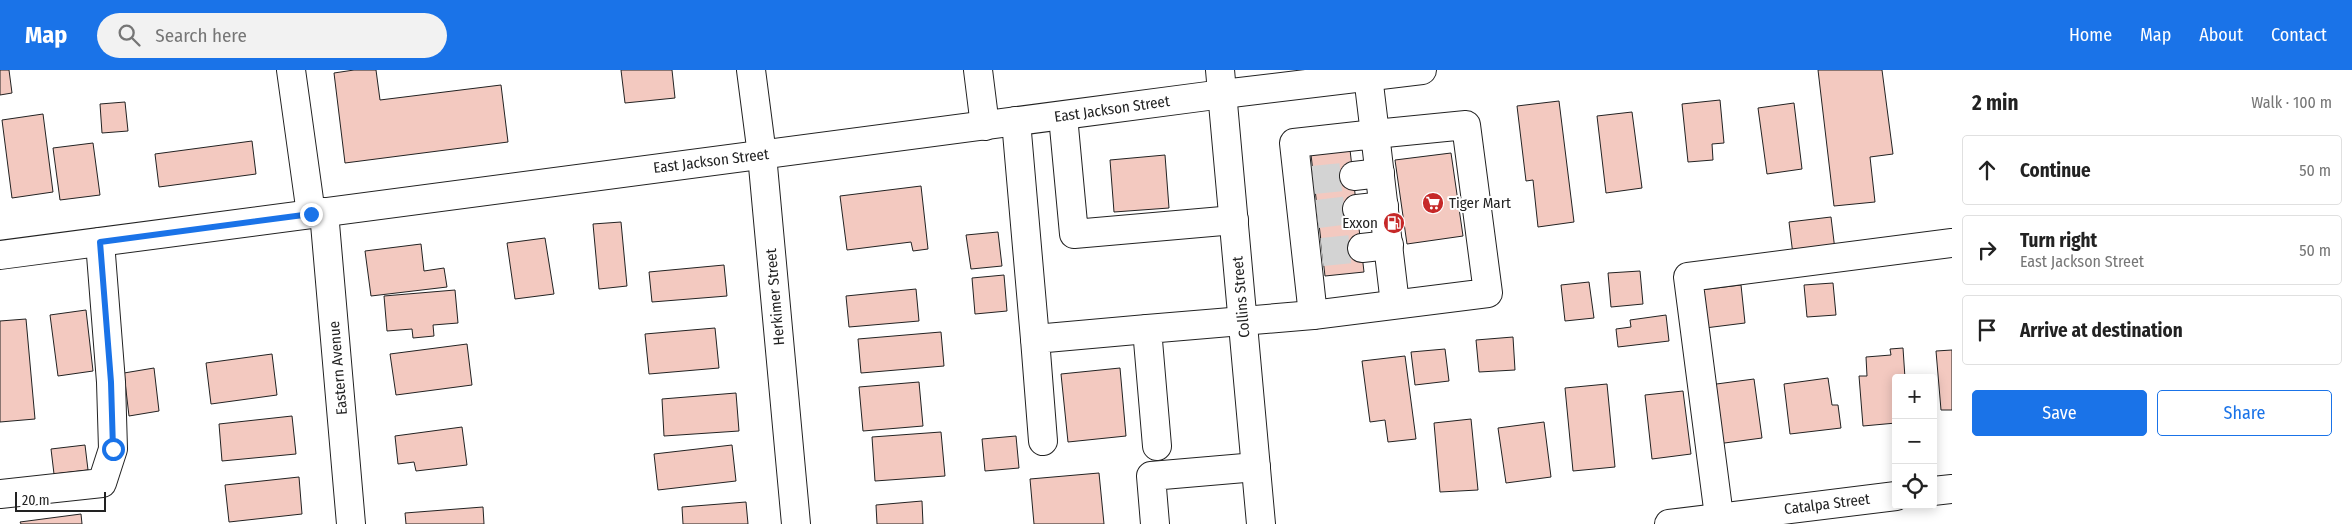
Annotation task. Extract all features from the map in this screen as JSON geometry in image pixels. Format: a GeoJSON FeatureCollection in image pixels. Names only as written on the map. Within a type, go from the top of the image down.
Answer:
{"type":"FeatureCollection","features":[{"type":"Feature","properties":{"kind":"street","name":"Eastern Avenue"},"geometry":{"type":"LineString","coordinates":[[292,70],[318,213],[351,524]]}},
{"type":"Feature","properties":{"kind":"street","name":"Herkimer Street"},"geometry":{"type":"LineString","coordinates":[[750,70],[762,155],[796,524]]}},
{"type":"Feature","properties":{"kind":"street"},"geometry":{"type":"LineString","coordinates":[[978,70],[985,126]]}},
{"type":"Feature","properties":{"kind":"street","name":"East Jackson Street"},"geometry":{"type":"LineString","coordinates":[[0,255],[1062,116],[1221,82],[1338,75],[1368,76],[1422,70]]}},
{"type":"Feature","properties":{"kind":"street"},"geometry":{"type":"LineString","coordinates":[[1368,76],[1375,134],[1367,174],[1370,207],[1388,245],[1395,304]]}},
{"type":"Feature","properties":{"kind":"street","name":"Collins Street"},"geometry":{"type":"LineString","coordinates":[[1221,82],[1261,524]]}},
{"type":"Feature","properties":{"kind":"street"},"geometry":{"type":"LineString","coordinates":[[1062,116],[1074,234],[1234,220]]}},
{"type":"Feature","properties":{"kind":"street"},"geometry":{"type":"LineString","coordinates":[[1016,121],[1043,441]]}},
{"type":"Feature","properties":{"kind":"street"},"geometry":{"type":"LineString","coordinates":[[1035,339],[1312,315],[1488,293],[1466,125],[1294,143],[1306,181],[1314,253],[1312,315]]}},
{"type":"Feature","properties":{"kind":"street"},"geometry":{"type":"LineString","coordinates":[[0,494],[102,483],[113,449],[111,382],[100,242]]}},
{"type":"Feature","properties":{"kind":"street"},"geometry":{"type":"LineString","coordinates":[[1719,521],[1688,277],[1952,242]]}},
{"type":"Feature","properties":{"kind":"street"},"geometry":{"type":"LineString","coordinates":[[1362,248],[1388,245]]}},
{"type":"Feature","properties":{"kind":"street"},"geometry":{"type":"LineString","coordinates":[[1147,329],[1157,446]]}},
{"type":"Feature","properties":{"kind":"street"},"geometry":{"type":"LineString","coordinates":[[1155,524],[1151,476],[1256,467]]}},
{"type":"Feature","properties":{"kind":"street"},"geometry":{"type":"LineString","coordinates":[[1937,491],[1952,489]]}},
{"type":"Feature","properties":{"kind":"street","name":"Catalpa Street"},"geometry":{"type":"LineString","coordinates":[[1669,524],[1719,521],[1892,497]]}},
{"type":"Feature","properties":{"kind":"building"},"geometry":{"type":"Polygon","coordinates":[[[0,70],[9,70],[12,93],[0,95],[0,70]]]}},
{"type":"Feature","properties":{"kind":"building"},"geometry":{"type":"Polygon","coordinates":[[[354,70],[376,70],[380,100],[501,85],[508,142],[345,163],[334,73],[354,70]]]}},
{"type":"Feature","properties":{"kind":"building"},"geometry":{"type":"Polygon","coordinates":[[[621,70],[672,70],[675,98],[625,103],[621,70]]]}},
{"type":"Feature","properties":{"kind":"building"},"geometry":{"type":"Polygon","coordinates":[[[1818,70],[1882,70],[1893,154],[1870,157],[1875,202],[1834,206],[1818,70]]]}},
{"type":"Feature","properties":{"kind":"building"},"geometry":{"type":"Polygon","coordinates":[[[1720,100],[1724,143],[1712,144],[1713,160],[1688,162],[1682,104],[1720,100]]]}},
{"type":"Feature","properties":{"kind":"building"},"geometry":{"type":"Polygon","coordinates":[[[1559,101],[1574,222],[1538,227],[1533,180],[1526,181],[1517,106],[1559,101]]]}},
{"type":"Feature","properties":{"kind":"building"},"geometry":{"type":"Polygon","coordinates":[[[125,102],[128,131],[102,133],[100,104],[125,102]]]}},
{"type":"Feature","properties":{"kind":"building"},"geometry":{"type":"Polygon","coordinates":[[[1794,103],[1802,169],[1767,174],[1758,108],[1794,103]]]}},
{"type":"Feature","properties":{"kind":"building"},"geometry":{"type":"Polygon","coordinates":[[[1632,112],[1642,188],[1606,193],[1597,116],[1632,112]]]}},
{"type":"Feature","properties":{"kind":"building"},"geometry":{"type":"Polygon","coordinates":[[[43,114],[53,192],[12,198],[2,120],[43,114]]]}},
{"type":"Feature","properties":{"kind":"building"},"geometry":{"type":"Polygon","coordinates":[[[252,141],[256,174],[159,187],[155,154],[252,141]]]}},
{"type":"Feature","properties":{"kind":"building"},"geometry":{"type":"Polygon","coordinates":[[[1349,141],[1364,272],[1325,276],[1310,146],[1349,141]]]}},
{"type":"Feature","properties":{"kind":"building"},"geometry":{"type":"Polygon","coordinates":[[[93,143],[100,195],[60,200],[53,148],[93,143]]]}},
{"type":"Feature","properties":{"kind":"building"},"geometry":{"type":"Polygon","coordinates":[[[1451,153],[1463,236],[1407,244],[1395,160],[1451,153]]]}},
{"type":"Feature","properties":{"kind":"building"},"geometry":{"type":"Polygon","coordinates":[[[1165,155],[1169,208],[1114,212],[1110,160],[1165,155]]]}},
{"type":"Feature","properties":{"kind":"building"},"geometry":{"type":"Polygon","coordinates":[[[921,186],[928,249],[913,251],[911,242],[847,250],[840,196],[921,186]]]}},
{"type":"Feature","properties":{"kind":"building"},"geometry":{"type":"Polygon","coordinates":[[[1831,217],[1835,250],[1793,255],[1789,222],[1831,217]]]}},
{"type":"Feature","properties":{"kind":"building"},"geometry":{"type":"Polygon","coordinates":[[[621,222],[627,286],[599,289],[593,224],[621,222]]]}},
{"type":"Feature","properties":{"kind":"building"},"geometry":{"type":"Polygon","coordinates":[[[998,232],[1002,266],[971,269],[966,235],[998,232]]]}},
{"type":"Feature","properties":{"kind":"building"},"geometry":{"type":"Polygon","coordinates":[[[545,238],[554,294],[515,299],[507,243],[545,238]]]}},
{"type":"Feature","properties":{"kind":"building"},"geometry":{"type":"Polygon","coordinates":[[[421,244],[424,271],[444,268],[447,287],[371,296],[365,251],[421,244]]]}},
{"type":"Feature","properties":{"kind":"building"},"geometry":{"type":"Polygon","coordinates":[[[724,265],[727,296],[652,302],[649,272],[724,265]]]}},
{"type":"Feature","properties":{"kind":"building"},"geometry":{"type":"Polygon","coordinates":[[[1640,271],[1643,304],[1611,307],[1608,273],[1640,271]]]}},
{"type":"Feature","properties":{"kind":"building"},"geometry":{"type":"Polygon","coordinates":[[[1004,275],[1007,311],[975,314],[972,278],[1004,275]]]}},
{"type":"Feature","properties":{"kind":"building"},"geometry":{"type":"Polygon","coordinates":[[[1589,282],[1594,318],[1565,321],[1561,285],[1589,282]]]}},
{"type":"Feature","properties":{"kind":"building"},"geometry":{"type":"Polygon","coordinates":[[[1833,283],[1836,315],[1807,317],[1804,285],[1833,283]]]}},
{"type":"Feature","properties":{"kind":"building"},"geometry":{"type":"Polygon","coordinates":[[[1741,285],[1745,323],[1705,328],[1700,290],[1741,285]]]}},
{"type":"Feature","properties":{"kind":"building"},"geometry":{"type":"Polygon","coordinates":[[[916,289],[919,321],[849,327],[846,296],[916,289]]]}},
{"type":"Feature","properties":{"kind":"building"},"geometry":{"type":"Polygon","coordinates":[[[455,290],[458,323],[433,325],[434,336],[413,338],[412,329],[387,331],[384,296],[455,290]]]}},
{"type":"Feature","properties":{"kind":"building"},"geometry":{"type":"Polygon","coordinates":[[[86,310],[93,371],[58,376],[50,315],[86,310]]]}},
{"type":"Feature","properties":{"kind":"building"},"geometry":{"type":"Polygon","coordinates":[[[1666,315],[1669,341],[1618,347],[1616,329],[1631,327],[1630,320],[1666,315]]]}},
{"type":"Feature","properties":{"kind":"building"},"geometry":{"type":"Polygon","coordinates":[[[26,319],[35,419],[0,422],[0,321],[26,319]]]}},
{"type":"Feature","properties":{"kind":"building"},"geometry":{"type":"Polygon","coordinates":[[[715,328],[719,368],[649,374],[645,334],[715,328]]]}},
{"type":"Feature","properties":{"kind":"building"},"geometry":{"type":"Polygon","coordinates":[[[941,332],[944,366],[861,373],[858,339],[941,332]]]}},
{"type":"Feature","properties":{"kind":"building"},"geometry":{"type":"Polygon","coordinates":[[[1513,337],[1515,370],[1479,372],[1476,340],[1513,337]]]}},
{"type":"Feature","properties":{"kind":"building"},"geometry":{"type":"Polygon","coordinates":[[[467,344],[472,385],[396,395],[390,354],[467,344]]]}},
{"type":"Feature","properties":{"kind":"building"},"geometry":{"type":"Polygon","coordinates":[[[1903,348],[1905,374],[1892,374],[1892,423],[1863,426],[1859,376],[1867,376],[1866,357],[1891,355],[1890,349],[1903,348]]]}},
{"type":"Feature","properties":{"kind":"building"},"geometry":{"type":"Polygon","coordinates":[[[1445,349],[1449,381],[1415,385],[1411,352],[1445,349]]]}},
{"type":"Feature","properties":{"kind":"building"},"geometry":{"type":"Polygon","coordinates":[[[1952,350],[1952,410],[1941,410],[1936,351],[1952,350]]]}},
{"type":"Feature","properties":{"kind":"building"},"geometry":{"type":"Polygon","coordinates":[[[272,354],[277,395],[211,404],[206,363],[272,354]]]}},
{"type":"Feature","properties":{"kind":"building"},"geometry":{"type":"Polygon","coordinates":[[[1405,356],[1416,439],[1388,442],[1385,420],[1370,422],[1362,361],[1405,356]]]}},
{"type":"Feature","properties":{"kind":"building"},"geometry":{"type":"Polygon","coordinates":[[[154,368],[159,411],[129,416],[124,373],[154,368]]]}},
{"type":"Feature","properties":{"kind":"building"},"geometry":{"type":"Polygon","coordinates":[[[1120,368],[1126,436],[1068,442],[1061,374],[1120,368]]]}},
{"type":"Feature","properties":{"kind":"building"},"geometry":{"type":"Polygon","coordinates":[[[1828,378],[1832,405],[1838,405],[1841,428],[1790,434],[1784,384],[1828,378]]]}},
{"type":"Feature","properties":{"kind":"building"},"geometry":{"type":"Polygon","coordinates":[[[1754,379],[1762,438],[1717,444],[1709,385],[1754,379]]]}},
{"type":"Feature","properties":{"kind":"building"},"geometry":{"type":"Polygon","coordinates":[[[919,382],[923,426],[863,431],[859,387],[919,382]]]}},
{"type":"Feature","properties":{"kind":"building"},"geometry":{"type":"Polygon","coordinates":[[[1607,384],[1615,467],[1573,471],[1565,388],[1607,384]]]}},
{"type":"Feature","properties":{"kind":"building"},"geometry":{"type":"Polygon","coordinates":[[[1683,391],[1691,454],[1652,459],[1645,395],[1683,391]]]}},
{"type":"Feature","properties":{"kind":"building"},"geometry":{"type":"Polygon","coordinates":[[[736,393],[739,431],[664,436],[662,399],[736,393]]]}},
{"type":"Feature","properties":{"kind":"building"},"geometry":{"type":"Polygon","coordinates":[[[292,416],[296,454],[222,461],[219,424],[292,416]]]}},
{"type":"Feature","properties":{"kind":"building"},"geometry":{"type":"Polygon","coordinates":[[[1471,419],[1478,490],[1440,492],[1434,423],[1471,419]]]}},
{"type":"Feature","properties":{"kind":"building"},"geometry":{"type":"Polygon","coordinates":[[[1544,422],[1551,477],[1506,483],[1498,428],[1544,422]]]}},
{"type":"Feature","properties":{"kind":"building"},"geometry":{"type":"Polygon","coordinates":[[[462,427],[467,465],[416,471],[414,462],[398,464],[395,436],[462,427]]]}},
{"type":"Feature","properties":{"kind":"building"},"geometry":{"type":"Polygon","coordinates":[[[941,432],[945,476],[875,481],[872,437],[941,432]]]}},
{"type":"Feature","properties":{"kind":"building"},"geometry":{"type":"Polygon","coordinates":[[[1016,436],[1019,468],[985,471],[982,439],[1016,436]]]}},
{"type":"Feature","properties":{"kind":"building"},"geometry":{"type":"Polygon","coordinates":[[[85,445],[88,470],[54,474],[51,449],[85,445]]]}},
{"type":"Feature","properties":{"kind":"building"},"geometry":{"type":"Polygon","coordinates":[[[732,445],[736,481],[658,490],[654,454],[732,445]]]}},
{"type":"Feature","properties":{"kind":"building"},"geometry":{"type":"Polygon","coordinates":[[[1099,473],[1104,524],[1034,524],[1030,479],[1099,473]]]}},
{"type":"Feature","properties":{"kind":"building"},"geometry":{"type":"Polygon","coordinates":[[[299,477],[302,514],[229,522],[225,485],[299,477]]]}},
{"type":"Feature","properties":{"kind":"building"},"geometry":{"type":"Polygon","coordinates":[[[922,501],[923,524],[877,524],[876,505],[922,501]]]}},
{"type":"Feature","properties":{"kind":"building"},"geometry":{"type":"Polygon","coordinates":[[[746,502],[748,524],[683,524],[682,507],[746,502]]]}},
{"type":"Feature","properties":{"kind":"building"},"geometry":{"type":"Polygon","coordinates":[[[483,507],[484,524],[406,524],[405,513],[483,507]]]}},
{"type":"Feature","properties":{"kind":"building"},"geometry":{"type":"Polygon","coordinates":[[[81,514],[82,524],[21,524],[20,522],[81,514]]]}},
{"type":"Feature","properties":{"kind":"tunnel"},"geometry":{"type":"LineString","coordinates":[[1313,180],[1354,176]]}},
{"type":"Feature","properties":{"kind":"tunnel"},"geometry":{"type":"LineString","coordinates":[[1317,214],[1357,209]]}},
{"type":"Feature","properties":{"kind":"tunnel"},"geometry":{"type":"LineString","coordinates":[[1322,252],[1362,248]]}},
{"type":"Feature","properties":{"kind":"place","name":"Tiger Mart"},"geometry":{"type":"Point","coordinates":[1433,203]}},
{"type":"Feature","properties":{"kind":"place","name":"Exxon"},"geometry":{"type":"Point","coordinates":[1394,223]}},
{"type":"Feature","properties":{"kind":"route"},"geometry":{"type":"LineString","coordinates":[[113,449],[111,382],[100,242],[311,214]]}}]}
